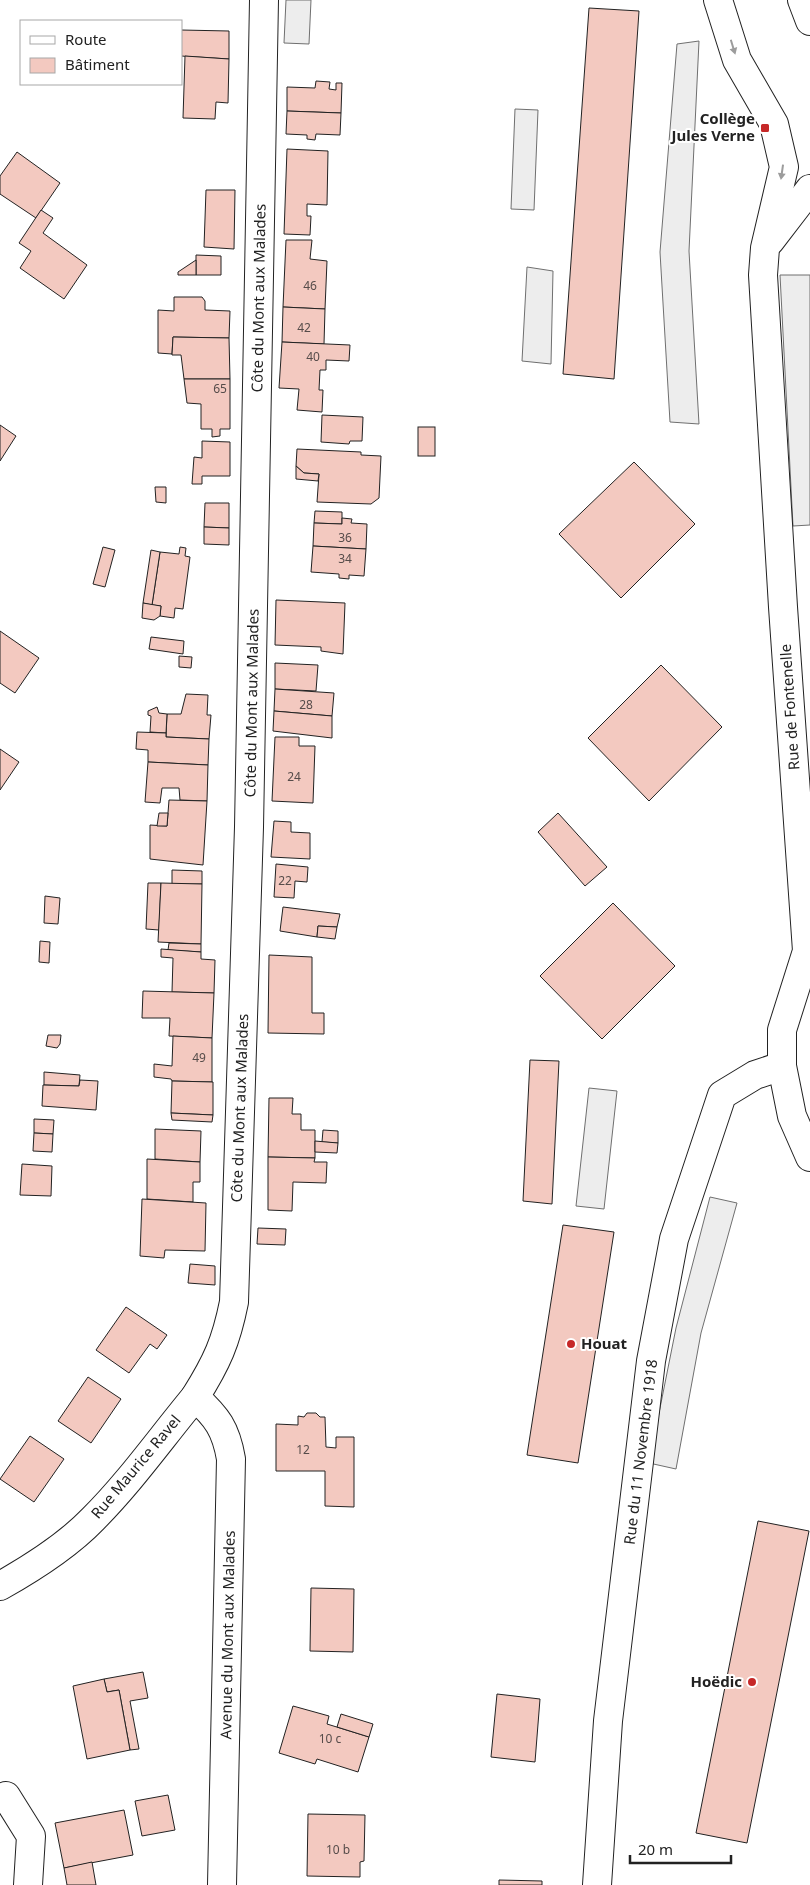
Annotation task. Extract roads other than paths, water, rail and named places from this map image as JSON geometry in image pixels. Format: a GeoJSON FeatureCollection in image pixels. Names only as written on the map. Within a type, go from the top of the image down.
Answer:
{"type":"FeatureCollection","features":[{"type":"Feature","properties":{"kind":"street","name":"Côte du Mont aux Malades"},"geometry":{"type":"LineString","coordinates":[[195,1397],[216,1364],[228,1335],[234,1302],[249,827],[264,0]]}},
{"type":"Feature","properties":{"kind":"street","name":"Rue de Fontenelle"},"geometry":{"type":"LineString","coordinates":[[718,0],[737,60],[774,124],[784,167],[764,248],[765,317],[807,951],[782,1030],[782,1066],[792,1116],[810,1157]]}},
{"type":"Feature","properties":{"kind":"street"},"geometry":{"type":"LineString","coordinates":[[802,0],[810,21]]}},
{"type":"Feature","properties":{"kind":"street"},"geometry":{"type":"LineString","coordinates":[[764,248],[810,189]]}},
{"type":"Feature","properties":{"kind":"street","name":"Rue du 11 Novembre 1918"},"geometry":{"type":"LineString","coordinates":[[597,1885],[608,1721],[621,1609],[651,1361],[674,1239],[722,1095],[755,1075],[782,1066]]}},
{"type":"Feature","properties":{"kind":"street","name":"Rue Maurice Ravel"},"geometry":{"type":"LineString","coordinates":[[0,1586],[55,1551],[92,1520],[138,1469],[195,1397]]}},
{"type":"Feature","properties":{"kind":"street","name":"Avenue du Mont aux Malades"},"geometry":{"type":"LineString","coordinates":[[195,1397],[218,1419],[227,1437],[231,1459],[222,1885]]}},
{"type":"Feature","properties":{"kind":"street"},"geometry":{"type":"LineString","coordinates":[[6,1796],[31,1836],[28,1885]]}},
{"type":"Feature","properties":{"kind":"place","name":"Collège Jules Verne"},"geometry":{"type":"Point","coordinates":[765,128]}},
{"type":"Feature","properties":{"kind":"place","name":"Houat"},"geometry":{"type":"Point","coordinates":[571,1344]}},
{"type":"Feature","properties":{"kind":"place","name":"Hoëdic"},"geometry":{"type":"Point","coordinates":[752,1682]}}]}
